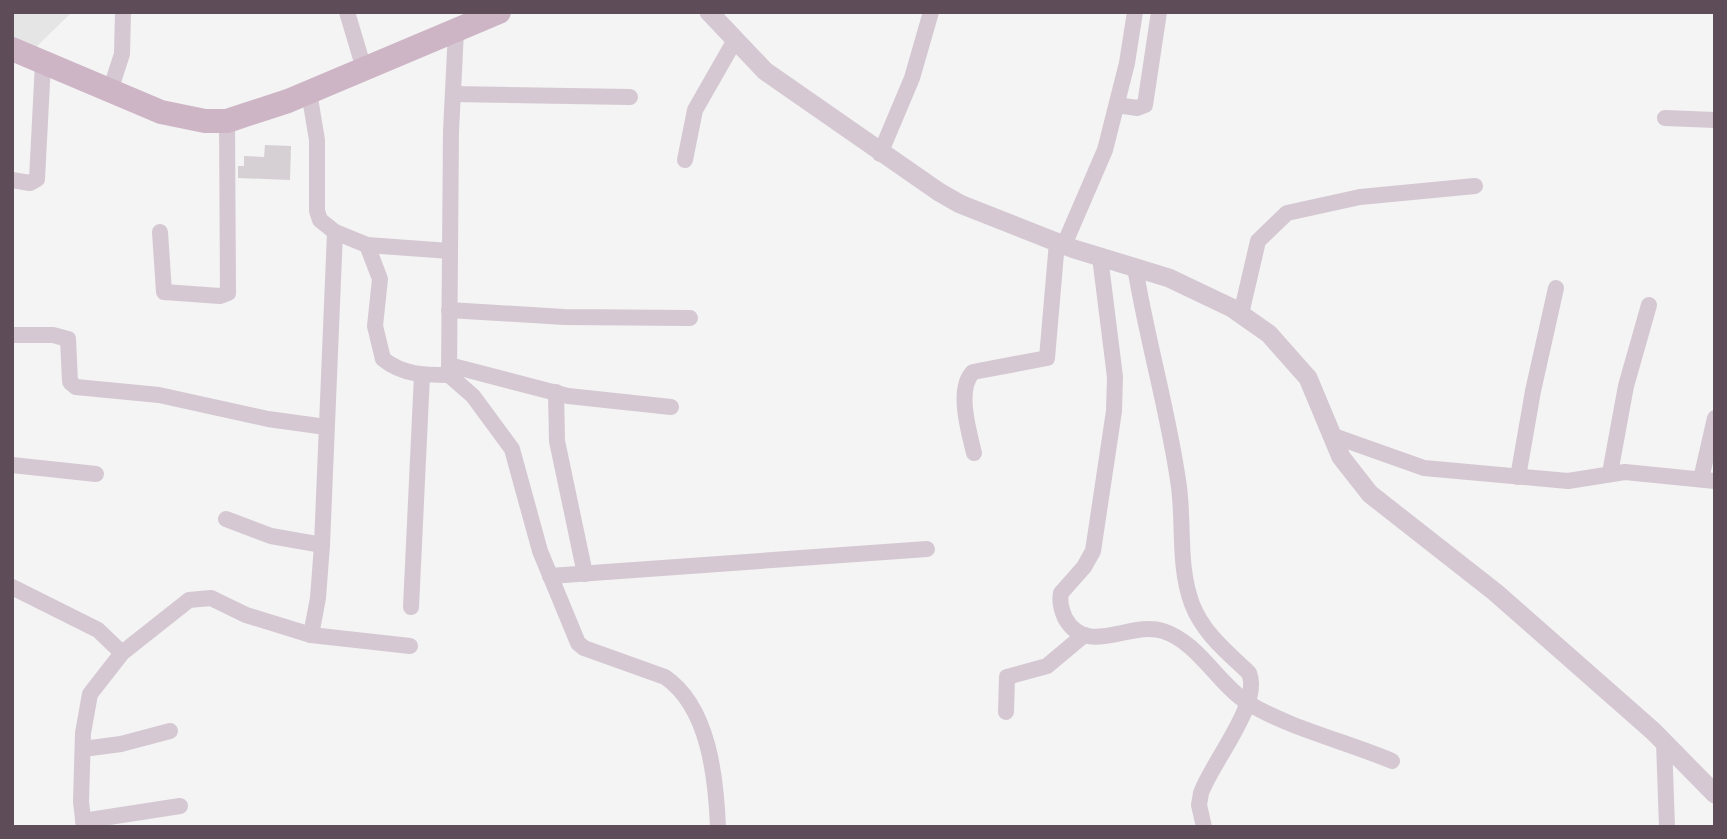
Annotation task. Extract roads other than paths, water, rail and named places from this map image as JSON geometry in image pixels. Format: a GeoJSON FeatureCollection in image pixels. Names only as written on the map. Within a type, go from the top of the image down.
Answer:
{"type":"FeatureCollection","features":[{"type":"Feature","properties":{"kind":"main road"},"geometry":{"type":"LineString","coordinates":[[12,50],[171,114],[205,121],[227,121],[301,95],[499,12]]}},
{"type":"Feature","properties":{"kind":"street"},"geometry":{"type":"LineString","coordinates":[[110,91],[122,54],[123,12]]}},
{"type":"Feature","properties":{"kind":"street"},"geometry":{"type":"LineString","coordinates":[[347,12],[364,69]]}},
{"type":"Feature","properties":{"kind":"street"},"geometry":{"type":"LineString","coordinates":[[709,12],[765,71],[880,154],[960,204],[1060,244],[1169,278],[1241,314],[1269,334],[1302,369],[1314,390],[1341,457],[1370,494],[1495,592],[1664,742],[1715,794]]}},
{"type":"Feature","properties":{"kind":"street"},"geometry":{"type":"LineString","coordinates":[[880,154],[912,78],[931,12]]}},
{"type":"Feature","properties":{"kind":"street"},"geometry":{"type":"LineString","coordinates":[[974,453],[967,411],[967,379],[973,372],[1047,358],[1060,244],[1100,162],[1117,105],[1135,12]]}},
{"type":"Feature","properties":{"kind":"street"},"geometry":{"type":"LineString","coordinates":[[1117,105],[1137,108],[1144,105],[1159,12]]}},
{"type":"Feature","properties":{"kind":"street"},"geometry":{"type":"LineString","coordinates":[[456,31],[449,370],[473,396],[512,449],[550,576],[578,643],[584,648],[647,668],[676,685],[683,694],[701,730],[712,761],[718,827]]}},
{"type":"Feature","properties":{"kind":"street"},"geometry":{"type":"LineString","coordinates":[[685,160],[695,110],[735,40]]}},
{"type":"Feature","properties":{"kind":"street"},"geometry":{"type":"LineString","coordinates":[[12,180],[30,183],[37,179],[43,62]]}},
{"type":"Feature","properties":{"kind":"street"},"geometry":{"type":"LineString","coordinates":[[453,94],[631,97]]}},
{"type":"Feature","properties":{"kind":"street"},"geometry":{"type":"LineString","coordinates":[[301,95],[317,140],[317,211],[320,220],[335,232],[367,245],[450,251]]}},
{"type":"Feature","properties":{"kind":"street"},"geometry":{"type":"LineString","coordinates":[[1665,118],[1715,120]]}},
{"type":"Feature","properties":{"kind":"street"},"geometry":{"type":"LineString","coordinates":[[160,232],[164,292],[220,296],[229,293],[227,121]]}},
{"type":"Feature","properties":{"kind":"street"},"geometry":{"type":"LineString","coordinates":[[1241,314],[1250,263],[1258,241],[1287,213],[1360,197],[1475,186]]}},
{"type":"Feature","properties":{"kind":"street"},"geometry":{"type":"LineString","coordinates":[[311,635],[318,598],[322,545],[335,232]]}},
{"type":"Feature","properties":{"kind":"street"},"geometry":{"type":"LineString","coordinates":[[367,245],[380,279],[375,326],[378,349],[391,366],[422,375],[449,370],[613,402],[671,407]]}},
{"type":"Feature","properties":{"kind":"street"},"geometry":{"type":"LineString","coordinates":[[1101,257],[1113,351],[1114,411],[1093,551],[1079,573],[1064,586],[1059,601],[1070,626],[1084,635],[1101,637],[1152,629],[1170,634],[1250,694],[1392,761]]}},
{"type":"Feature","properties":{"kind":"street"},"geometry":{"type":"LineString","coordinates":[[1135,267],[1146,336],[1179,487],[1187,586],[1202,625],[1249,673],[1250,694],[1206,780],[1199,805],[1204,827]]}},
{"type":"Feature","properties":{"kind":"street"},"geometry":{"type":"LineString","coordinates":[[1518,477],[1533,391],[1556,288]]}},
{"type":"Feature","properties":{"kind":"street"},"geometry":{"type":"LineString","coordinates":[[1610,473],[1626,386],[1649,305]]}},
{"type":"Feature","properties":{"kind":"street"},"geometry":{"type":"LineString","coordinates":[[449,310],[564,317],[690,318]]}},
{"type":"Feature","properties":{"kind":"street"},"geometry":{"type":"LineString","coordinates":[[12,335],[68,339],[71,348],[70,382],[73,387],[189,399],[268,419],[326,426]]}},
{"type":"Feature","properties":{"kind":"street"},"geometry":{"type":"LineString","coordinates":[[411,607],[422,375]]}},
{"type":"Feature","properties":{"kind":"street"},"geometry":{"type":"LineString","coordinates":[[556,392],[555,428],[584,574]]}},
{"type":"Feature","properties":{"kind":"street"},"geometry":{"type":"LineString","coordinates":[[1331,435],[1424,468],[1577,480],[1610,473],[1648,472],[1708,480],[1715,418]]}},
{"type":"Feature","properties":{"kind":"street"},"geometry":{"type":"LineString","coordinates":[[12,466],[96,474]]}},
{"type":"Feature","properties":{"kind":"street"},"geometry":{"type":"LineString","coordinates":[[226,519],[271,536],[322,545]]}},
{"type":"Feature","properties":{"kind":"street"},"geometry":{"type":"LineString","coordinates":[[550,576],[927,549]]}},
{"type":"Feature","properties":{"kind":"street"},"geometry":{"type":"LineString","coordinates":[[12,587],[75,617],[116,647]]}},
{"type":"Feature","properties":{"kind":"street"},"geometry":{"type":"LineString","coordinates":[[180,806],[84,824],[83,749],[90,694],[116,647],[189,600],[203,596],[246,615],[311,635],[411,646]]}},
{"type":"Feature","properties":{"kind":"street"},"geometry":{"type":"LineString","coordinates":[[1006,712],[1007,677],[1046,666],[1084,635]]}},
{"type":"Feature","properties":{"kind":"street"},"geometry":{"type":"LineString","coordinates":[[83,749],[121,744],[170,731]]}},
{"type":"Feature","properties":{"kind":"street"},"geometry":{"type":"LineString","coordinates":[[1664,742],[1667,827]]}}]}
